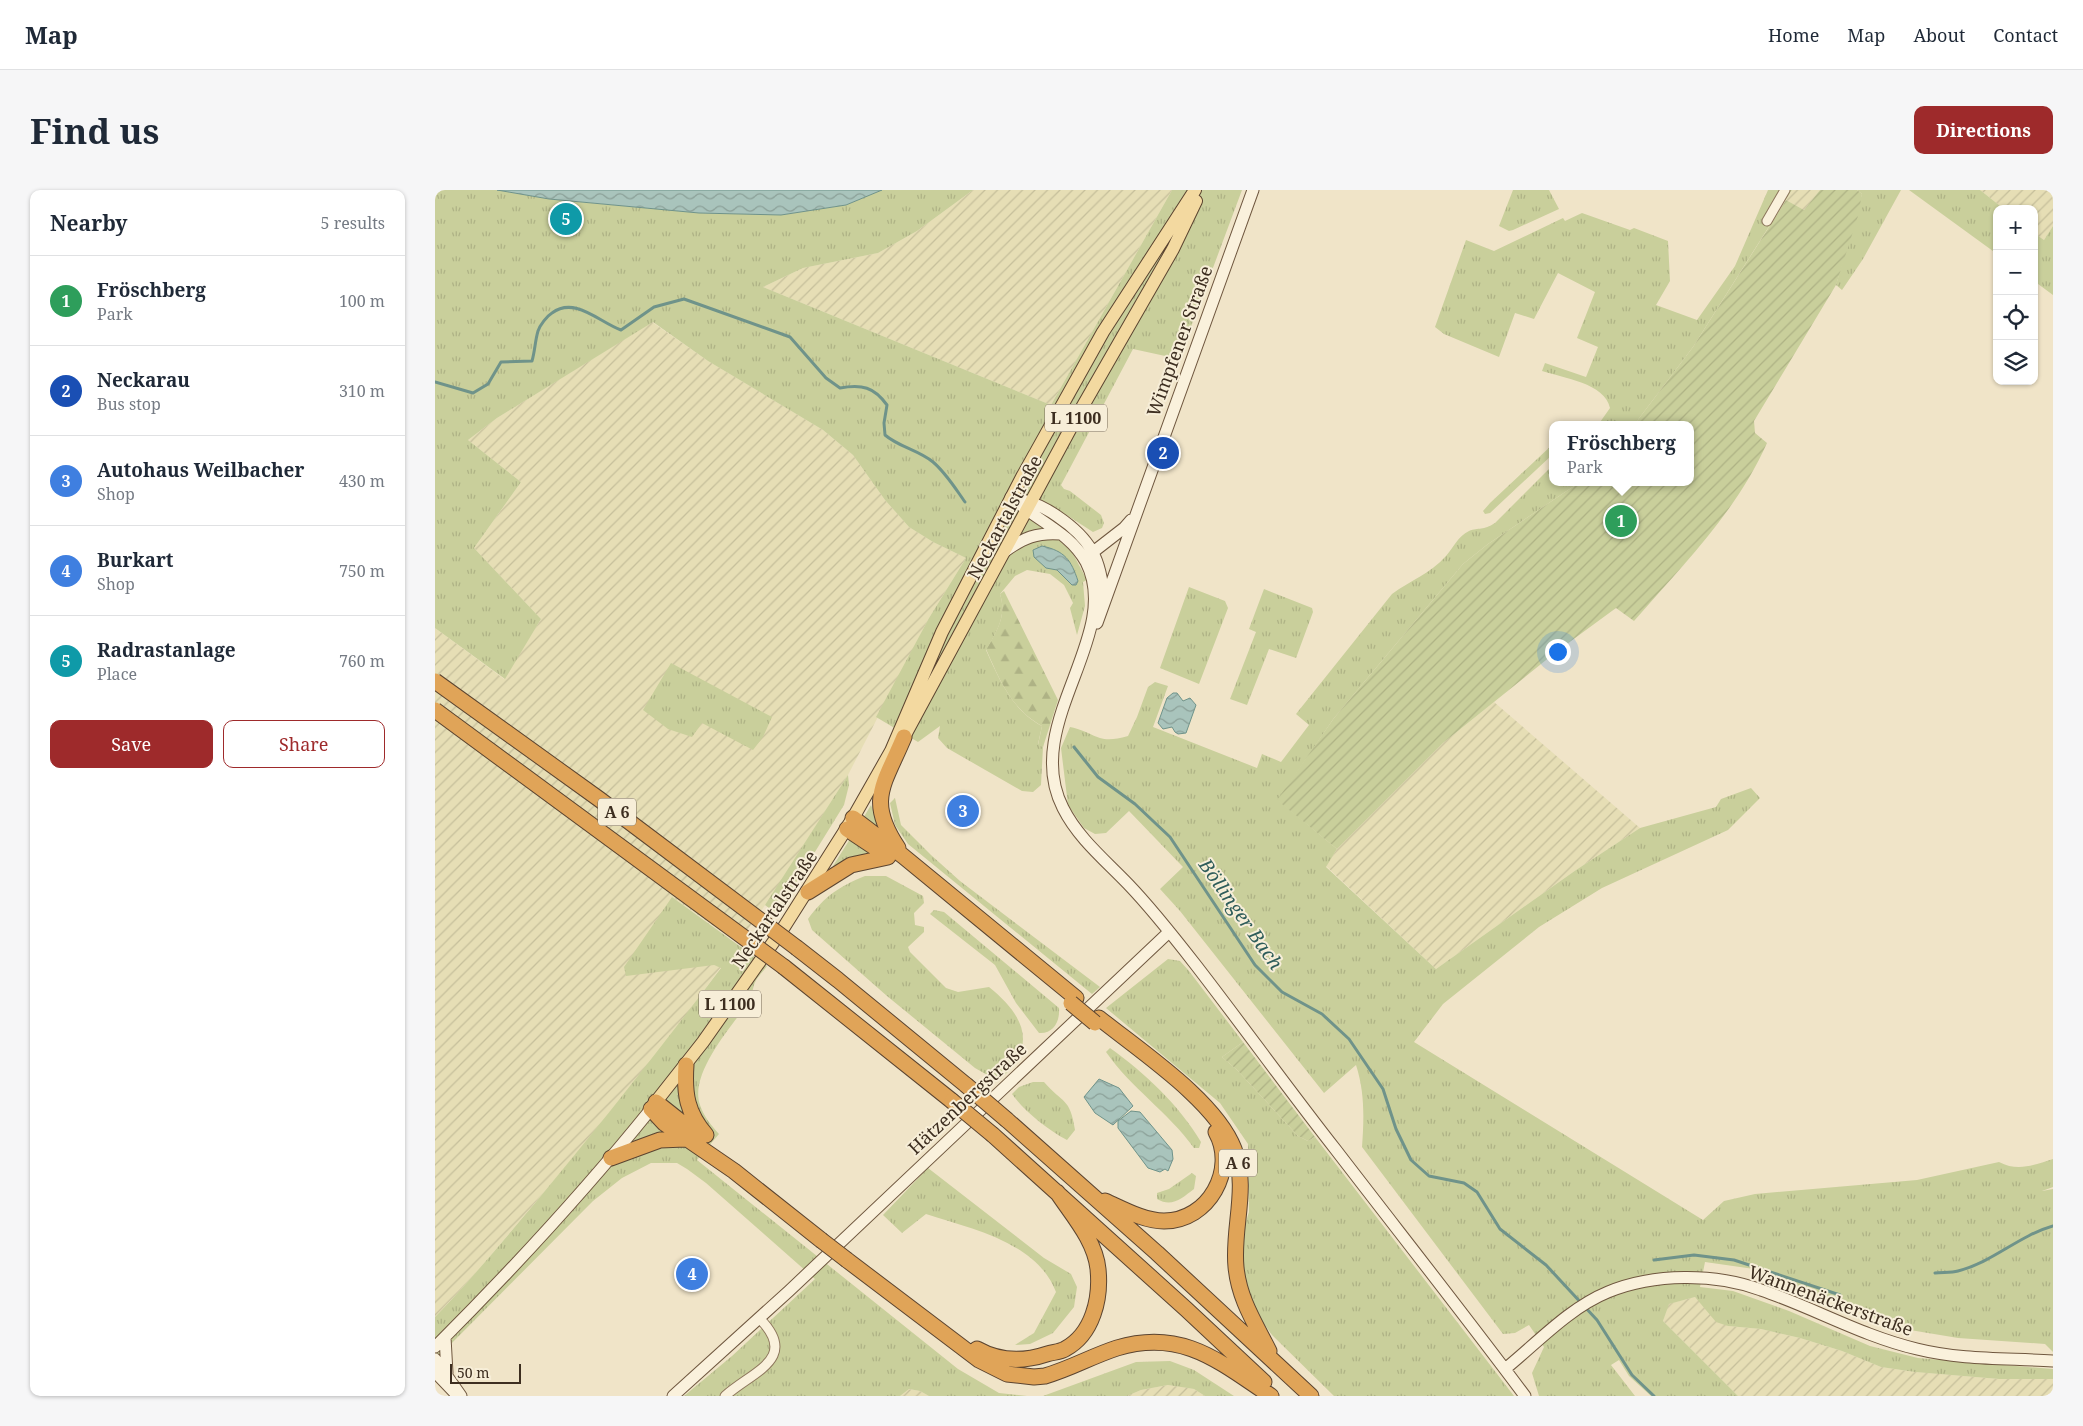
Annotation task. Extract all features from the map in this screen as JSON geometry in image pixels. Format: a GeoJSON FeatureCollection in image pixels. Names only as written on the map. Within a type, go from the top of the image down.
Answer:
{"type":"FeatureCollection","features":[{"type":"Feature","properties":{"kind":"highway","name":"A 6"},"geometry":{"type":"LineString","coordinates":[[435,680],[599,798],[839,980],[966,1085],[1093,1195],[1311,1396]]}},
{"type":"Feature","properties":{"kind":"highway","name":"A 6"},"geometry":{"type":"LineString","coordinates":[[435,710],[784,967],[952,1101],[1057,1192],[1279,1396]]}},
{"type":"Feature","properties":{"kind":"highway"},"geometry":{"type":"LineString","coordinates":[[895,856],[880,806],[882,790],[904,737]]}},
{"type":"Feature","properties":{"kind":"highway"},"geometry":{"type":"LineString","coordinates":[[850,824],[895,856],[935,891],[1073,1000],[1192,1102],[1215,1129],[1225,1156],[1223,1176],[1205,1204],[1176,1220],[1150,1219],[1093,1195]]}},
{"type":"Feature","properties":{"kind":"highway"},"geometry":{"type":"LineString","coordinates":[[808,892],[851,865],[895,856]]}},
{"type":"Feature","properties":{"kind":"highway","name":"A 6"},"geometry":{"type":"LineString","coordinates":[[1097,1021],[1204,1105],[1227,1133],[1235,1151],[1240,1175],[1240,1203],[1235,1250],[1238,1283],[1251,1320],[1273,1359]]}},
{"type":"Feature","properties":{"kind":"highway"},"geometry":{"type":"LineString","coordinates":[[686,1065],[685,1091],[689,1110],[698,1126],[715,1146]]}},
{"type":"Feature","properties":{"kind":"highway"},"geometry":{"type":"LineString","coordinates":[[653,1106],[664,1123],[734,1171],[823,1238],[961,1348],[986,1364],[1007,1374],[1034,1377],[1045,1376],[1117,1348],[1159,1342],[1187,1346],[1216,1358],[1271,1396]]}},
{"type":"Feature","properties":{"kind":"highway"},"geometry":{"type":"LineString","coordinates":[[653,1106],[715,1146],[823,1238]]}},
{"type":"Feature","properties":{"kind":"highway"},"geometry":{"type":"LineString","coordinates":[[611,1158],[660,1140],[685,1138]]}},
{"type":"Feature","properties":{"kind":"highway"},"geometry":{"type":"LineString","coordinates":[[849,1258],[947,1330],[983,1353],[1003,1359],[1023,1360],[1065,1350],[1081,1336],[1091,1319],[1097,1299],[1098,1268],[1091,1245],[1057,1192]]}},
{"type":"Feature","properties":{"kind":"main road","name":"Neckartalstraße"},"geometry":{"type":"LineString","coordinates":[[653,1106],[686,1065],[808,892],[850,824],[891,751],[942,632],[1011,498],[1103,332],[1195,190]]}},
{"type":"Feature","properties":{"kind":"main road","name":"Neckartalstraße"},"geometry":{"type":"LineString","coordinates":[[891,751],[904,737],[989,583],[1001,557],[1080,411],[1173,249],[1201,190]]}},
{"type":"Feature","properties":{"kind":"street","name":"Wimpfener Straße"},"geometry":{"type":"LineString","coordinates":[[1057,724],[1104,604],[1253,190]]}},
{"type":"Feature","properties":{"kind":"street"},"geometry":{"type":"LineString","coordinates":[[1767,221],[1785,190]]}},
{"type":"Feature","properties":{"kind":"street","name":"Wimpfener Straße"},"geometry":{"type":"LineString","coordinates":[[1011,498],[1077,530],[1093,550],[1102,578],[1104,604]]}},
{"type":"Feature","properties":{"kind":"street","name":"Wimpfener Straße"},"geometry":{"type":"LineString","coordinates":[[1139,504],[1125,528],[1093,550],[1086,562],[1092,582],[1094,610],[1057,724],[1052,752],[1053,773],[1063,808],[1083,837],[1169,932],[1525,1396]]}},
{"type":"Feature","properties":{"kind":"street"},"geometry":{"type":"LineString","coordinates":[[1029,507],[1061,534],[1086,562]]}},
{"type":"Feature","properties":{"kind":"street"},"geometry":{"type":"LineString","coordinates":[[1001,557],[1021,539],[1046,533],[1061,534]]}},
{"type":"Feature","properties":{"kind":"street","name":"Hätzenbergstraße"},"geometry":{"type":"LineString","coordinates":[[673,1396],[789,1291],[1169,932]]}},
{"type":"Feature","properties":{"kind":"street","name":"L 1100"},"geometry":{"type":"LineString","coordinates":[[435,1347],[534,1244],[611,1158],[653,1106]]}},
{"type":"Feature","properties":{"kind":"street","name":"Wannenäckerstraße"},"geometry":{"type":"LineString","coordinates":[[1505,1368],[1576,1310],[1607,1292],[1666,1279],[1737,1284],[1760,1290],[1875,1338],[1917,1349],[1942,1354],[2053,1360]]}},
{"type":"Feature","properties":{"kind":"street"},"geometry":{"type":"LineString","coordinates":[[725,1396],[773,1358],[776,1345],[775,1337],[760,1318]]}},
{"type":"Feature","properties":{"kind":"street"},"geometry":{"type":"LineString","coordinates":[[440,1377],[445,1337]]}},
{"type":"Feature","properties":{"kind":"street"},"geometry":{"type":"LineString","coordinates":[[435,1359],[440,1377],[460,1396]]}},
{"type":"Feature","properties":{"kind":"shaded area"},"geometry":{"type":"Polygon","coordinates":[[[973,190],[1172,190],[1051,405],[763,287],[803,268],[878,253],[917,231],[973,190]]]}},
{"type":"Feature","properties":{"kind":"shaded area"},"geometry":{"type":"Polygon","coordinates":[[[1792,190],[1820,190],[1804,210],[1786,200],[1792,190]]]}},
{"type":"Feature","properties":{"kind":"shaded area"},"geometry":{"type":"Polygon","coordinates":[[[1980,190],[2053,190],[2053,226],[2044,240],[2038,236],[2038,205],[1999,205],[1980,190]]]}},
{"type":"Feature","properties":{"kind":"shaded area"},"geometry":{"type":"Polygon","coordinates":[[[652,322],[708,361],[823,430],[853,455],[885,500],[909,527],[933,542],[966,558],[929,618],[848,775],[771,897],[738,943],[672,897],[714,965],[721,967],[655,1058],[475,1274],[435,1317],[435,628],[504,679],[541,619],[474,548],[521,482],[468,440],[497,418],[652,322]]]}},
{"type":"Feature","properties":{"kind":"shaded area"},"geometry":{"type":"Polygon","coordinates":[[[1494,702],[1640,828],[1576,870],[1436,969],[1326,866],[1337,849],[1443,743],[1494,702]]]}},
{"type":"Feature","properties":{"kind":"shaded area"},"geometry":{"type":"Polygon","coordinates":[[[1695,1297],[1728,1326],[1761,1329],[1800,1338],[1842,1351],[1881,1367],[1915,1372],[1999,1379],[2053,1379],[2053,1396],[1738,1396],[1663,1321],[1668,1304],[1695,1297]]]}},
{"type":"Feature","properties":{"kind":"shaded area"},"geometry":{"type":"Polygon","coordinates":[[[1168,1385],[1194,1389],[1205,1396],[1127,1396],[1141,1390],[1168,1385]]]}},
{"type":"Feature","properties":{"kind":"shaded area"},"geometry":{"type":"Polygon","coordinates":[[[908,1389],[920,1391],[929,1396],[900,1396],[908,1389]]]}},
{"type":"Feature","properties":{"kind":"green space"},"geometry":{"type":"Polygon","coordinates":[[[435,190],[497,190],[549,199],[699,213],[781,215],[846,205],[882,190],[973,190],[917,231],[878,253],[803,268],[763,287],[1051,405],[1172,190],[1242,190],[1179,359],[1133,349],[1061,485],[1101,515],[1104,523],[1102,528],[1093,532],[1051,505],[1041,524],[1072,552],[1087,580],[1083,582],[1085,606],[1077,635],[1070,608],[1073,603],[1064,585],[1050,574],[1027,570],[1015,576],[1000,594],[1002,616],[986,650],[1002,683],[1015,703],[1022,711],[1042,726],[1038,744],[1043,747],[1041,785],[1033,792],[1022,791],[947,748],[938,738],[940,726],[918,742],[876,717],[929,618],[966,558],[933,542],[909,527],[885,500],[853,455],[823,430],[708,361],[653,322],[497,418],[468,440],[521,482],[474,548],[541,619],[505,679],[435,628],[435,190]]]}},
{"type":"Feature","properties":{"kind":"green space"},"geometry":{"type":"Polygon","coordinates":[[[1513,190],[1549,190],[1559,209],[1509,231],[1499,226],[1513,190]]]}},
{"type":"Feature","properties":{"kind":"green space"},"geometry":{"type":"Polygon","coordinates":[[[1768,190],[1792,190],[1693,347],[1637,421],[1601,421],[1610,408],[1607,400],[1600,393],[1582,383],[1542,371],[1545,363],[1586,377],[1598,347],[1577,338],[1595,292],[1558,273],[1534,319],[1515,313],[1499,357],[1444,334],[1435,327],[1466,240],[1494,251],[1563,218],[1565,221],[1582,213],[1630,230],[1634,228],[1668,241],[1670,281],[1656,305],[1697,320],[1735,266],[1768,190]]]}},
{"type":"Feature","properties":{"kind":"green space"},"geometry":{"type":"Polygon","coordinates":[[[1820,190],[1857,190],[1862,194],[1858,216],[1836,285],[1754,421],[1755,433],[1767,443],[1755,468],[1725,514],[1708,537],[1634,621],[1616,608],[1556,652],[1443,743],[1337,849],[1277,800],[1334,718],[1463,564],[1488,544],[1574,486],[1694,486],[1694,421],[1637,421],[1693,347],[1786,200],[1804,210],[1820,190]]]}},
{"type":"Feature","properties":{"kind":"green space"},"geometry":{"type":"Polygon","coordinates":[[[1857,190],[1901,190],[1863,259],[1842,290],[1836,285],[1862,194],[1857,190]]]}},
{"type":"Feature","properties":{"kind":"green space"},"geometry":{"type":"Polygon","coordinates":[[[1909,190],[1980,190],[1999,205],[1993,205],[1993,251],[1909,190]]]}},
{"type":"Feature","properties":{"kind":"green space"},"geometry":{"type":"Polygon","coordinates":[[[2053,226],[2053,295],[2038,284],[2038,236],[2044,240],[2053,226]]]}},
{"type":"Feature","properties":{"kind":"green space"},"geometry":{"type":"Polygon","coordinates":[[[1549,448],[1549,458],[1490,513],[1485,514],[1483,511],[1549,448]]]}},
{"type":"Feature","properties":{"kind":"green space"},"geometry":{"type":"Polygon","coordinates":[[[1549,469],[1549,486],[1574,486],[1488,544],[1463,564],[1334,718],[1278,800],[1337,849],[1326,867],[1436,969],[1576,870],[1640,828],[1716,807],[1721,799],[1751,788],[1760,798],[1728,830],[1602,888],[1539,927],[1443,1004],[1414,1042],[1703,1220],[1724,1201],[1755,1194],[1917,1180],[1999,1162],[2019,1167],[2053,1159],[2053,1187],[2042,1191],[2053,1189],[2053,1352],[2045,1344],[1958,1338],[1910,1330],[1856,1311],[1754,1269],[1705,1262],[1700,1287],[1733,1291],[1789,1311],[1870,1346],[1918,1358],[2053,1369],[2053,1379],[1999,1379],[1915,1372],[1881,1367],[1842,1351],[1800,1338],[1761,1329],[1728,1326],[1716,1322],[1695,1297],[1669,1304],[1663,1321],[1738,1396],[1651,1396],[1629,1376],[1619,1360],[1611,1365],[1635,1396],[1539,1396],[1532,1373],[1544,1347],[1529,1325],[1515,1333],[1503,1334],[1362,1147],[1363,1106],[1356,1065],[1324,1093],[1180,911],[1160,889],[1183,867],[1129,811],[1106,833],[1095,834],[1084,828],[1068,805],[1061,748],[1070,727],[1103,739],[1128,736],[1148,687],[1155,682],[1168,686],[1153,727],[1257,768],[1262,754],[1281,762],[1309,725],[1296,714],[1392,594],[1433,568],[1465,533],[1495,523],[1549,469]]]}},
{"type":"Feature","properties":{"kind":"green space"},"geometry":{"type":"Polygon","coordinates":[[[1189,587],[1225,601],[1228,608],[1199,684],[1160,668],[1189,587]]]}},
{"type":"Feature","properties":{"kind":"green space"},"geometry":{"type":"Polygon","coordinates":[[[1264,589],[1312,608],[1313,612],[1296,658],[1269,649],[1247,705],[1230,699],[1256,632],[1249,629],[1264,589]]]}},
{"type":"Feature","properties":{"kind":"green space"},"geometry":{"type":"Polygon","coordinates":[[[1004,591],[1058,700],[1043,747],[1038,745],[1042,726],[1022,711],[1015,703],[996,671],[986,649],[1000,623],[1002,602],[1000,594],[1004,591]]]}},
{"type":"Feature","properties":{"kind":"green space"},"geometry":{"type":"Polygon","coordinates":[[[671,663],[772,717],[763,737],[753,750],[702,723],[692,737],[668,729],[643,710],[671,663]]]}},
{"type":"Feature","properties":{"kind":"green space"},"geometry":{"type":"Polygon","coordinates":[[[848,775],[849,785],[844,805],[779,910],[774,912],[765,905],[848,775]]]}},
{"type":"Feature","properties":{"kind":"green space"},"geometry":{"type":"Polygon","coordinates":[[[895,798],[901,825],[931,855],[960,881],[1100,987],[1092,994],[908,844],[895,825],[890,803],[895,798]]]}},
{"type":"Feature","properties":{"kind":"green space"},"geometry":{"type":"Polygon","coordinates":[[[871,805],[883,837],[862,820],[871,805]]]}},
{"type":"Feature","properties":{"kind":"green space"},"geometry":{"type":"Polygon","coordinates":[[[850,839],[870,852],[833,866],[850,839]]]}},
{"type":"Feature","properties":{"kind":"green space"},"geometry":{"type":"Polygon","coordinates":[[[865,876],[886,876],[923,896],[924,903],[914,913],[915,925],[924,927],[924,932],[908,947],[910,952],[946,988],[958,992],[989,987],[1011,1009],[1022,1032],[1023,1044],[1019,1056],[1011,1068],[998,1081],[975,1068],[887,996],[812,930],[808,919],[820,904],[840,888],[865,876]]]}},
{"type":"Feature","properties":{"kind":"green space"},"geometry":{"type":"Polygon","coordinates":[[[672,897],[767,966],[755,982],[748,1003],[713,1051],[700,1079],[698,1093],[700,1105],[706,1117],[719,1134],[697,1160],[958,1369],[999,1393],[1027,1396],[929,1396],[920,1391],[909,1389],[900,1396],[684,1396],[732,1356],[815,1279],[706,1183],[677,1163],[651,1163],[622,1178],[593,1201],[435,1360],[435,1317],[486,1261],[559,1174],[653,1057],[721,968],[714,965],[626,976],[624,967],[672,897]]]}},
{"type":"Feature","properties":{"kind":"green space"},"geometry":{"type":"Polygon","coordinates":[[[934,910],[944,912],[1059,1008],[1055,1026],[1049,1031],[1039,1033],[1016,1003],[995,965],[930,914],[934,910]]]}},
{"type":"Feature","properties":{"kind":"green space"},"geometry":{"type":"Polygon","coordinates":[[[1168,959],[1180,961],[1243,1042],[1222,1057],[1237,1070],[1298,1136],[1308,1141],[1315,1137],[1514,1396],[1334,1396],[1272,1335],[1257,1314],[1247,1292],[1241,1265],[1243,1231],[1249,1212],[1248,1144],[1220,1103],[1106,1008],[1168,959]]]}},
{"type":"Feature","properties":{"kind":"green space"},"geometry":{"type":"Polygon","coordinates":[[[1243,1042],[1315,1137],[1308,1141],[1298,1136],[1237,1070],[1222,1057],[1243,1042]]]}},
{"type":"Feature","properties":{"kind":"green space"},"geometry":{"type":"Polygon","coordinates":[[[1110,1048],[1136,1068],[1172,1103],[1201,1142],[1199,1148],[1194,1148],[1173,1123],[1116,1065],[1106,1052],[1110,1048]]]}},
{"type":"Feature","properties":{"kind":"green space"},"geometry":{"type":"Polygon","coordinates":[[[1033,1082],[1044,1082],[1068,1106],[1075,1130],[1067,1140],[1037,1120],[1012,1094],[1019,1087],[1033,1082]]]}},
{"type":"Feature","properties":{"kind":"green space"},"geometry":{"type":"Polygon","coordinates":[[[928,1168],[1044,1258],[1071,1274],[1077,1287],[1074,1307],[1053,1333],[1030,1344],[1015,1345],[1034,1333],[1056,1292],[1047,1275],[1019,1249],[982,1232],[926,1214],[902,1233],[883,1215],[928,1168]]]}},
{"type":"Feature","properties":{"kind":"green space"},"geometry":{"type":"Polygon","coordinates":[[[1192,1173],[1196,1176],[1194,1189],[1185,1196],[1172,1202],[1162,1202],[1157,1199],[1157,1193],[1169,1189],[1192,1173]]]}},
{"type":"Feature","properties":{"kind":"green space"},"geometry":{"type":"Polygon","coordinates":[[[1170,1361],[1194,1370],[1234,1396],[1205,1396],[1194,1389],[1168,1385],[1141,1390],[1127,1396],[1043,1396],[1136,1362],[1170,1361]]]}},
{"type":"Feature","properties":{"kind":"water"},"geometry":{"type":"Polygon","coordinates":[[[497,190],[882,190],[846,205],[781,215],[699,213],[549,199],[497,190]]]}},
{"type":"Feature","properties":{"kind":"water"},"geometry":{"type":"Polygon","coordinates":[[[1042,546],[1062,554],[1070,562],[1078,581],[1076,585],[1072,585],[1057,570],[1046,568],[1034,557],[1033,550],[1042,546]]]}},
{"type":"Feature","properties":{"kind":"water"},"geometry":{"type":"Polygon","coordinates":[[[1173,693],[1177,693],[1183,701],[1190,698],[1196,705],[1186,733],[1178,734],[1172,727],[1163,729],[1158,723],[1167,698],[1173,693]]]}},
{"type":"Feature","properties":{"kind":"water"},"geometry":{"type":"Polygon","coordinates":[[[1099,1079],[1119,1088],[1133,1106],[1113,1125],[1095,1113],[1084,1097],[1099,1079]]]}},
{"type":"Feature","properties":{"kind":"water"},"geometry":{"type":"Polygon","coordinates":[[[1131,1111],[1140,1112],[1172,1150],[1173,1159],[1168,1171],[1165,1169],[1160,1172],[1148,1168],[1118,1128],[1118,1121],[1131,1111]]]}},
{"type":"Feature","properties":{"kind":"waterway","name":"Böllinger Bach"},"geometry":{"type":"LineString","coordinates":[[435,382],[473,393],[488,384],[501,362],[532,361],[540,326],[550,314],[561,309],[569,307],[587,312],[621,330],[654,307],[684,299],[790,337],[826,378],[840,388],[855,386],[867,388],[877,394],[887,405],[884,423],[885,435],[896,443],[921,454],[938,466],[965,502]]}},
{"type":"Feature","properties":{"kind":"waterway","name":"Böllinger Bach"},"geometry":{"type":"LineString","coordinates":[[1074,747],[1098,777],[1135,804],[1170,837],[1255,965],[1282,992],[1322,1014],[1349,1039],[1383,1089],[1396,1129],[1411,1160],[1429,1176],[1464,1183],[1477,1192],[1500,1229],[1546,1265],[1597,1320],[1632,1375],[1654,1396]]}},
{"type":"Feature","properties":{"kind":"waterway"},"geometry":{"type":"LineString","coordinates":[[1935,1273],[1955,1272],[1971,1267],[2028,1236],[2053,1226]]}},
{"type":"Feature","properties":{"kind":"waterway"},"geometry":{"type":"LineString","coordinates":[[1654,1260],[1694,1255],[1734,1260],[1840,1295]]}},
{"type":"Feature","properties":{"kind":"place","name":"Radrastanlage"},"geometry":{"type":"Point","coordinates":[566,219]}},
{"type":"Feature","properties":{"kind":"place","name":"Neckarau"},"geometry":{"type":"Point","coordinates":[1163,453]}},
{"type":"Feature","properties":{"kind":"place","name":"Fröschberg"},"geometry":{"type":"Point","coordinates":[1621,521]}},
{"type":"Feature","properties":{"kind":"place","name":"Autohaus Weilbacher"},"geometry":{"type":"Point","coordinates":[963,811]}},
{"type":"Feature","properties":{"kind":"place","name":"Burkart"},"geometry":{"type":"Point","coordinates":[692,1274]}}]}
